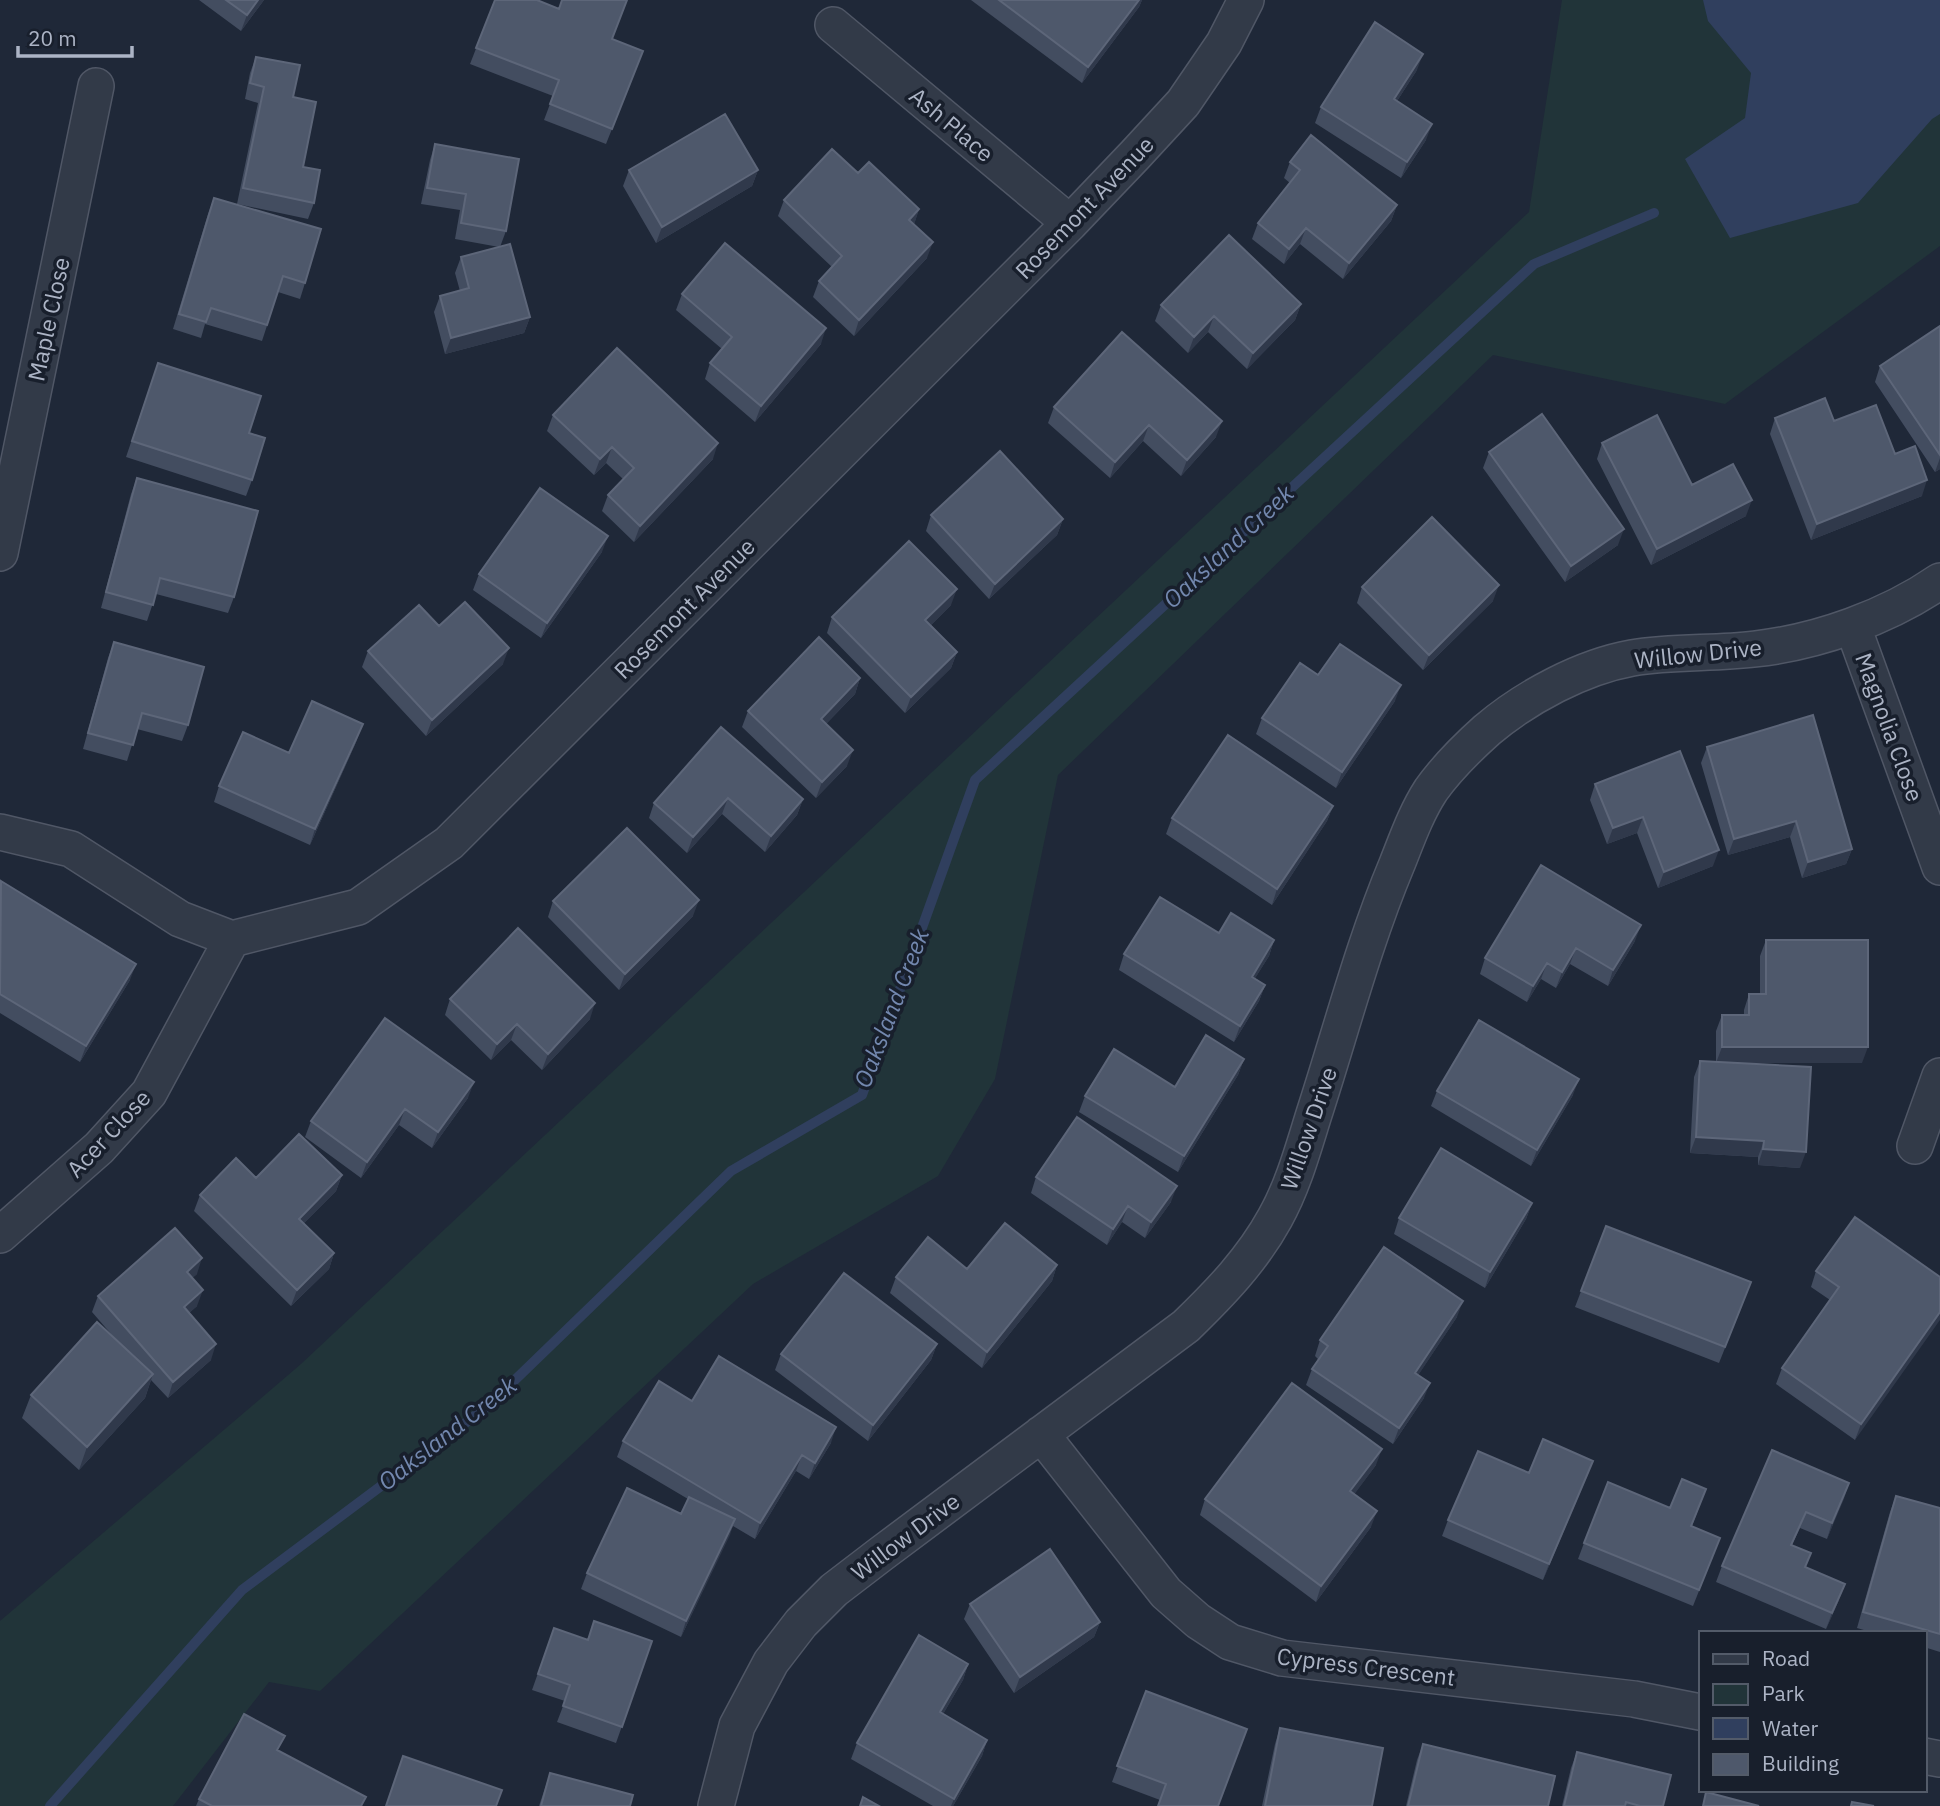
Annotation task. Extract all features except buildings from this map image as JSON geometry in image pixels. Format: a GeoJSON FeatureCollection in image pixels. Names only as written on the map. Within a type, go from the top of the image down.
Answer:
{"type":"FeatureCollection","features":[{"type":"Feature","properties":{"kind":"street","name":"Rosemont Avenue"},"geometry":{"type":"LineString","coordinates":[[232,939],[358,907],[449,843],[1070,223],[1182,103],[1224,43],[1246,0]]}},
{"type":"Feature","properties":{"kind":"street","name":"Ash Place"},"geometry":{"type":"LineString","coordinates":[[833,25],[1070,223]]}},
{"type":"Feature","properties":{"kind":"street","name":"Maple Close"},"geometry":{"type":"LineString","coordinates":[[0,553],[96,86]]}},
{"type":"Feature","properties":{"kind":"street","name":"Willow Drive"},"geometry":{"type":"LineString","coordinates":[[716,1806],[737,1727],[771,1662],[801,1623],[834,1590],[1186,1326],[1222,1292],[1252,1256],[1276,1217],[1296,1172],[1382,899],[1418,814],[1432,789],[1486,731],[1526,701],[1569,678],[1630,658],[1757,649],[1853,627],[1922,593],[1940,581]]}},
{"type":"Feature","properties":{"kind":"street","name":"Magnolia Close"},"geometry":{"type":"LineString","coordinates":[[1853,627],[1940,867]]}},
{"type":"Feature","properties":{"kind":"street"},"geometry":{"type":"LineString","coordinates":[[0,832],[71,849],[180,919],[232,939]]}},
{"type":"Feature","properties":{"kind":"street","name":"Acer Close"},"geometry":{"type":"LineString","coordinates":[[0,1235],[99,1148],[149,1093],[232,939]]}},
{"type":"Feature","properties":{"kind":"street"},"geometry":{"type":"LineString","coordinates":[[1915,1146],[1940,1076]]}},
{"type":"Feature","properties":{"kind":"street","name":"Cypress Crescent"},"geometry":{"type":"LineString","coordinates":[[1041,1434],[1166,1593],[1198,1621],[1230,1642],[1282,1658],[1634,1699],[1699,1712]]}},
{"type":"Feature","properties":{"kind":"green space"},"geometry":{"type":"Polygon","coordinates":[[[1562,0],[1940,0],[1940,246],[1725,404],[1493,355],[1058,775],[995,1079],[938,1176],[753,1284],[320,1691],[269,1682],[173,1806],[0,1806],[0,1621],[301,1364],[1529,212],[1562,0]]]}},
{"type":"Feature","properties":{"kind":"water"},"geometry":{"type":"Polygon","coordinates":[[[1703,0],[1940,0],[1940,114],[1932,119],[1858,203],[1730,238],[1685,159],[1745,118],[1751,73],[1708,21],[1703,0]]]}},
{"type":"Feature","properties":{"kind":"waterway","name":"Oaksland Creek"},"geometry":{"type":"LineString","coordinates":[[50,1806],[242,1590],[488,1406],[731,1171],[862,1095],[975,780],[1534,264],[1654,213]]}}]}
